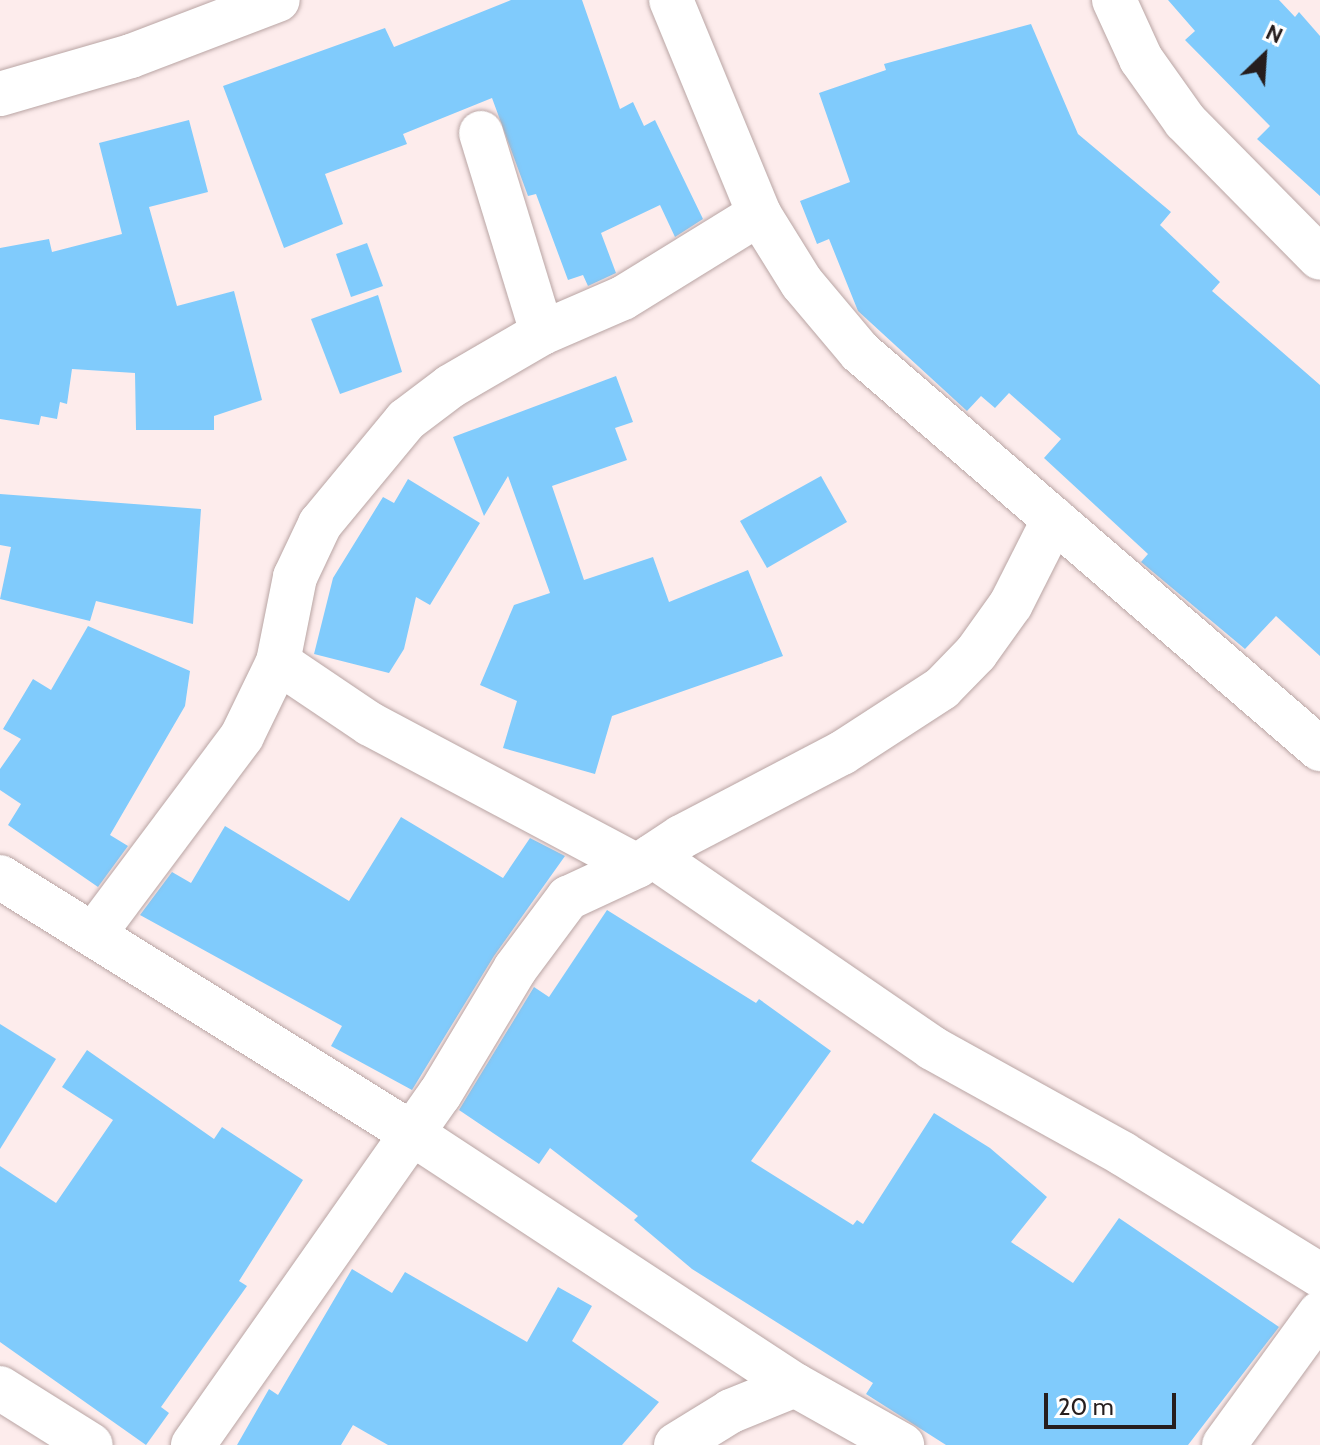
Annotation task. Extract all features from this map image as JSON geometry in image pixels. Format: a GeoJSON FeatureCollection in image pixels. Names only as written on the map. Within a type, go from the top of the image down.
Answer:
{"type":"FeatureCollection","features":[{"type":"Feature","properties":{"kind":"street"},"geometry":{"type":"LineString","coordinates":[[0,94],[131,56],[218,10],[278,0]]}},
{"type":"Feature","properties":{"kind":"street"},"geometry":{"type":"LineString","coordinates":[[671,0],[759,214],[802,283],[860,352],[1320,749]]}},
{"type":"Feature","properties":{"kind":"street"},"geometry":{"type":"LineString","coordinates":[[1114,0],[1141,59],[1185,121],[1320,258]]}},
{"type":"Feature","properties":{"kind":"street"},"geometry":{"type":"LineString","coordinates":[[481,133],[542,333]]}},
{"type":"Feature","properties":{"kind":"street"},"geometry":{"type":"LineString","coordinates":[[94,934],[242,736],[278,662],[295,577],[320,524],[345,490],[406,420],[451,386],[542,333],[623,298],[759,214]]}},
{"type":"Feature","properties":{"kind":"street"},"geometry":{"type":"LineString","coordinates":[[193,1445],[411,1133],[515,969],[568,898],[645,861],[842,753],[942,688],[976,653],[1011,604],[1054,519]]}},
{"type":"Feature","properties":{"kind":"street"},"geometry":{"type":"LineString","coordinates":[[278,662],[370,724],[645,861],[932,1048],[1123,1154],[1320,1275]]}},
{"type":"Feature","properties":{"kind":"street"},"geometry":{"type":"LineString","coordinates":[[0,877],[411,1133],[795,1385],[902,1445]]}},
{"type":"Feature","properties":{"kind":"street"},"geometry":{"type":"LineString","coordinates":[[1224,1445],[1320,1313]]}},
{"type":"Feature","properties":{"kind":"street"},"geometry":{"type":"LineString","coordinates":[[676,1445],[731,1411],[795,1385]]}},
{"type":"Feature","properties":{"kind":"street"},"geometry":{"type":"LineString","coordinates":[[0,1388],[91,1445]]}},
{"type":"Feature","properties":{"kind":"building"},"geometry":{"type":"Polygon","coordinates":[[[511,0],[582,0],[620,109],[633,102],[644,126],[655,120],[703,219],[675,237],[660,205],[601,233],[616,273],[588,286],[583,275],[568,280],[536,194],[528,196],[492,98],[403,134],[407,144],[325,174],[343,224],[284,248],[223,86],[385,28],[394,47],[511,0]]]}},
{"type":"Feature","properties":{"kind":"building"},"geometry":{"type":"Polygon","coordinates":[[[1168,0],[1279,0],[1295,17],[1299,12],[1320,36],[1320,196],[1257,139],[1270,126],[1185,40],[1195,31],[1168,0]]]}},
{"type":"Feature","properties":{"kind":"building"},"geometry":{"type":"Polygon","coordinates":[[[1031,24],[1078,134],[1171,212],[1160,225],[1220,282],[1212,291],[1320,385],[1320,656],[1276,616],[1245,649],[1141,562],[1148,554],[1044,458],[1061,439],[1009,393],[995,408],[981,396],[967,411],[858,311],[829,239],[817,244],[800,201],[850,182],[819,93],[886,70],[884,64],[1031,24]]]}},
{"type":"Feature","properties":{"kind":"building"},"geometry":{"type":"Polygon","coordinates":[[[189,120],[208,192],[149,207],[177,306],[234,291],[262,400],[214,416],[214,430],[136,430],[135,373],[72,369],[67,404],[60,402],[57,419],[41,416],[39,425],[0,419],[0,248],[49,239],[52,252],[122,234],[99,143],[189,120]]]}},
{"type":"Feature","properties":{"kind":"building"},"geometry":{"type":"Polygon","coordinates":[[[367,243],[383,286],[351,297],[336,254],[367,243]]]}},
{"type":"Feature","properties":{"kind":"building"},"geometry":{"type":"Polygon","coordinates":[[[378,295],[402,372],[340,394],[311,319],[378,295]]]}},
{"type":"Feature","properties":{"kind":"building"},"geometry":{"type":"Polygon","coordinates":[[[616,376],[633,422],[615,428],[627,460],[552,486],[584,580],[653,557],[669,602],[748,570],[783,656],[612,716],[595,774],[503,748],[517,701],[480,685],[514,605],[550,593],[508,476],[484,516],[453,437],[616,376]]]}},
{"type":"Feature","properties":{"kind":"building"},"geometry":{"type":"Polygon","coordinates":[[[821,476],[847,522],[767,568],[740,521],[821,476]]]}},
{"type":"Feature","properties":{"kind":"building"},"geometry":{"type":"Polygon","coordinates":[[[408,479],[480,523],[430,605],[416,597],[404,649],[389,673],[314,654],[333,578],[383,497],[394,503],[408,479]]]}},
{"type":"Feature","properties":{"kind":"building"},"geometry":{"type":"Polygon","coordinates":[[[0,494],[201,509],[193,624],[96,601],[90,621],[0,599],[11,547],[0,545],[0,494]]]}},
{"type":"Feature","properties":{"kind":"building"},"geometry":{"type":"Polygon","coordinates":[[[88,626],[190,671],[185,706],[110,835],[128,846],[98,887],[8,825],[21,804],[0,790],[0,769],[21,739],[3,729],[33,679],[51,690],[88,626]]]}},
{"type":"Feature","properties":{"kind":"building"},"geometry":{"type":"Polygon","coordinates":[[[401,817],[503,878],[530,838],[565,856],[494,956],[412,1090],[331,1046],[342,1026],[140,915],[172,872],[191,883],[225,826],[349,901],[401,817]]]}},
{"type":"Feature","properties":{"kind":"building"},"geometry":{"type":"Polygon","coordinates":[[[607,910],[756,1003],[759,999],[831,1051],[751,1161],[853,1225],[857,1220],[863,1224],[934,1113],[990,1148],[1047,1197],[1011,1242],[1073,1283],[1119,1218],[1279,1327],[1188,1445],[946,1445],[866,1394],[873,1383],[692,1269],[634,1220],[638,1216],[550,1148],[539,1164],[459,1110],[534,987],[549,997],[607,910]]]}},
{"type":"Feature","properties":{"kind":"building"},"geometry":{"type":"Polygon","coordinates":[[[0,1024],[56,1059],[0,1149],[0,1024]]]}},
{"type":"Feature","properties":{"kind":"building"},"geometry":{"type":"Polygon","coordinates":[[[87,1050],[214,1139],[222,1127],[303,1180],[239,1281],[247,1286],[161,1407],[169,1413],[146,1445],[0,1342],[0,1166],[56,1203],[113,1120],[62,1087],[87,1050]]]}},
{"type":"Feature","properties":{"kind":"building"},"geometry":{"type":"Polygon","coordinates":[[[352,1269],[392,1293],[405,1272],[527,1342],[558,1287],[592,1306],[572,1341],[659,1402],[622,1445],[388,1445],[353,1425],[341,1445],[237,1445],[269,1389],[278,1395],[352,1269]]]}}]}
